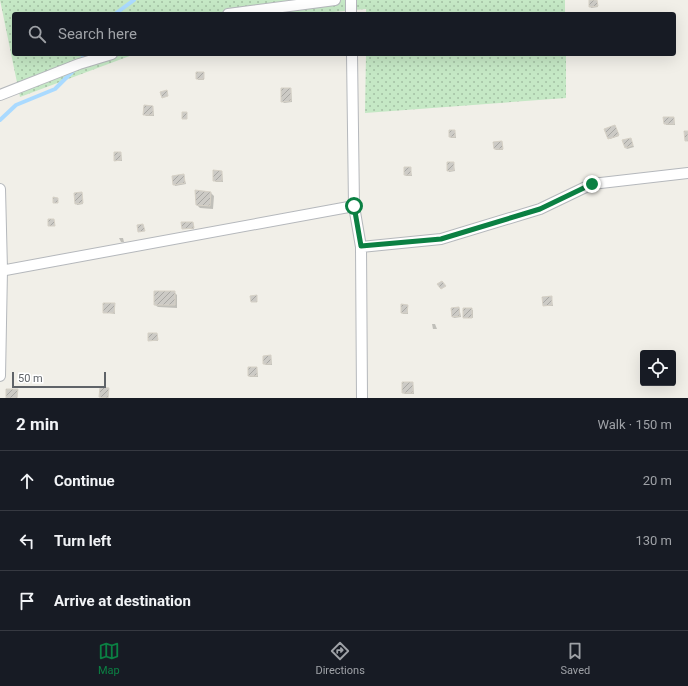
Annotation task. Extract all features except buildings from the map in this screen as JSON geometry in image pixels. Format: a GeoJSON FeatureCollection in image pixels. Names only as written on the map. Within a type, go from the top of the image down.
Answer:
{"type":"FeatureCollection","features":[{"type":"Feature","properties":{"kind":"street"},"geometry":{"type":"LineString","coordinates":[[243,12],[335,0]]}},
{"type":"Feature","properties":{"kind":"street"},"geometry":{"type":"LineString","coordinates":[[351,0],[351,12]]}},
{"type":"Feature","properties":{"kind":"street"},"geometry":{"type":"LineString","coordinates":[[0,95],[79,64],[105,56]]}},
{"type":"Feature","properties":{"kind":"street"},"geometry":{"type":"LineString","coordinates":[[352,56],[354,206],[361,246],[362,398]]}},
{"type":"Feature","properties":{"kind":"street"},"geometry":{"type":"LineString","coordinates":[[361,246],[441,239],[540,209],[592,184],[688,173]]}},
{"type":"Feature","properties":{"kind":"street"},"geometry":{"type":"LineString","coordinates":[[0,189],[0,376]]}},
{"type":"Feature","properties":{"kind":"street"},"geometry":{"type":"LineString","coordinates":[[1,270],[354,206]]}},
{"type":"Feature","properties":{"kind":"green space"},"geometry":{"type":"Polygon","coordinates":[[[0,0],[565,0],[565,12],[366,12],[366,9],[333,12],[12,12],[12,56],[130,56],[20,97],[0,0]]]}},
{"type":"Feature","properties":{"kind":"green space"},"geometry":{"type":"Polygon","coordinates":[[[366,56],[566,56],[566,98],[365,113],[366,56]]]}},
{"type":"Feature","properties":{"kind":"waterway"},"geometry":{"type":"LineString","coordinates":[[118,12],[134,0]]}},
{"type":"Feature","properties":{"kind":"waterway"},"geometry":{"type":"LineString","coordinates":[[80,62],[84,56]]}},
{"type":"Feature","properties":{"kind":"waterway"},"geometry":{"type":"LineString","coordinates":[[0,120],[16,105],[55,89],[75,69]]}},
{"type":"Feature","properties":{"kind":"route"},"geometry":{"type":"LineString","coordinates":[[354,206],[361,246],[441,239],[540,209],[592,184]]}}]}
